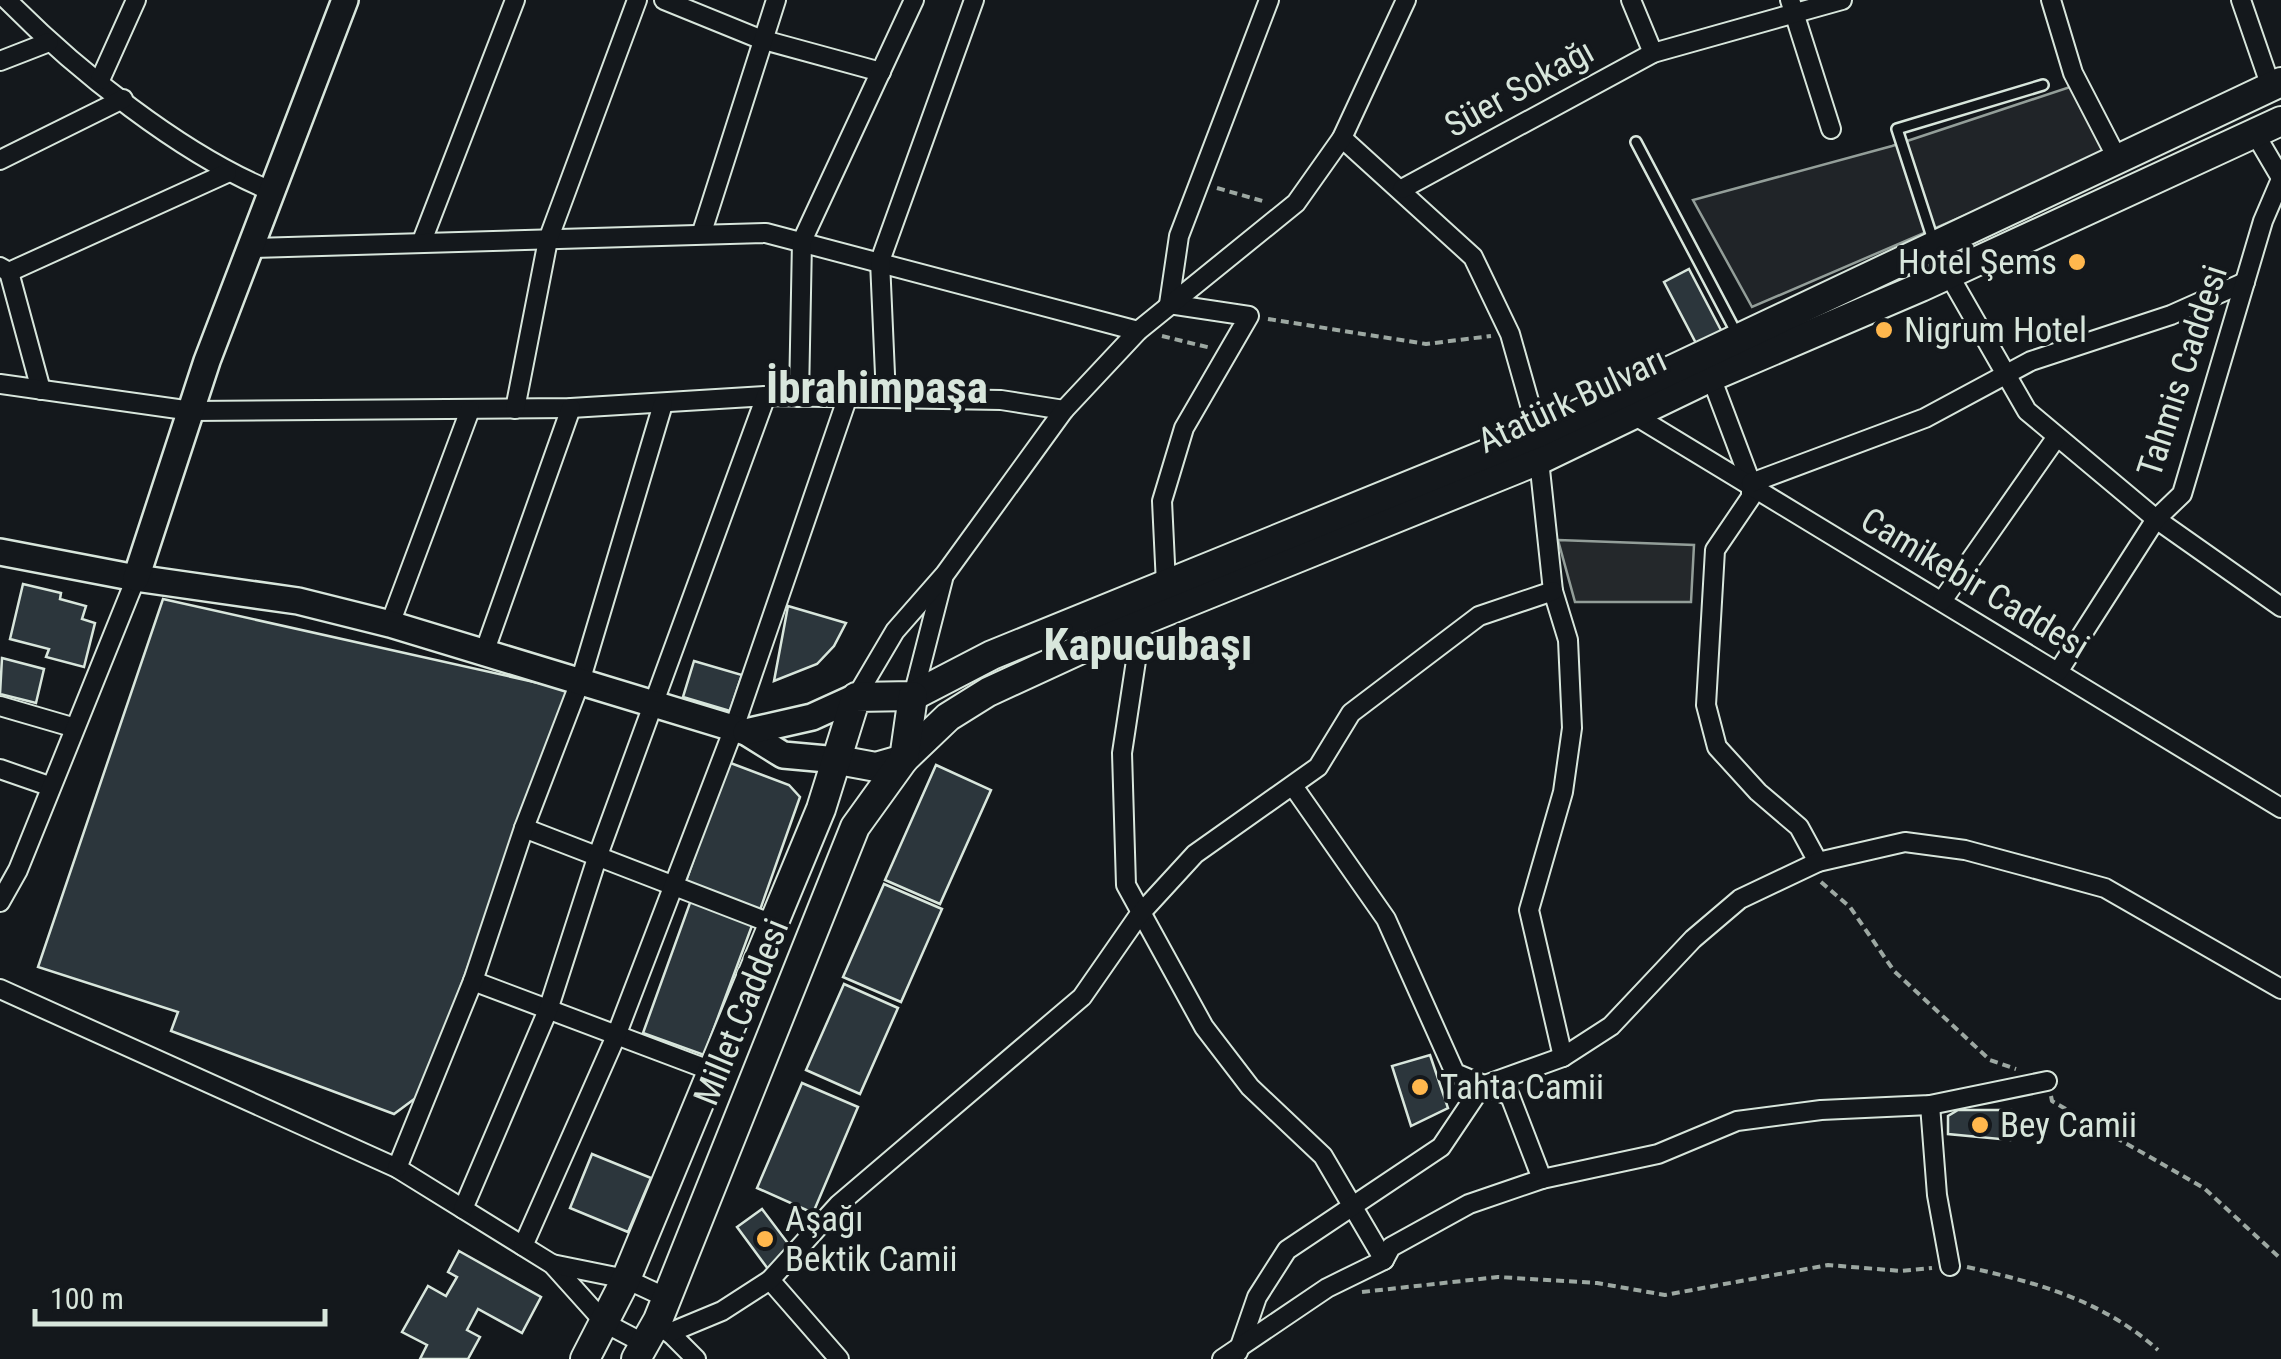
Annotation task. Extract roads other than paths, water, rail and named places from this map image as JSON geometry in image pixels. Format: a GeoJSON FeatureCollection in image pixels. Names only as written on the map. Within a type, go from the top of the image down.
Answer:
{"type":"FeatureCollection","features":[{"type":"Feature","properties":{"kind":"main road","name":"Atatürk Bulvarı"},"geometry":{"type":"LineString","coordinates":[[904,759],[948,717],[988,692],[1539,446],[1739,337],[2276,85]]}},
{"type":"Feature","properties":{"kind":"main road","name":"Atatürk Bulvarı"},"geometry":{"type":"LineString","coordinates":[[913,696],[992,655],[1166,584],[1634,414],[2281,121]]}},
{"type":"Feature","properties":{"kind":"main road"},"geometry":{"type":"LineString","coordinates":[[1934,243],[1950,274]]}},
{"type":"Feature","properties":{"kind":"main road"},"geometry":{"type":"LineString","coordinates":[[856,696],[913,696]]}},
{"type":"Feature","properties":{"kind":"main road","name":"Millet Caddesi"},"geometry":{"type":"LineString","coordinates":[[585,1359],[626,1278],[712,1071],[838,760],[856,696]]}},
{"type":"Feature","properties":{"kind":"main road","name":"Millet Caddesi"},"geometry":{"type":"LineString","coordinates":[[655,1331],[856,826],[904,759],[913,696]]}},
{"type":"Feature","properties":{"kind":"main road"},"geometry":{"type":"LineString","coordinates":[[838,760],[876,767],[904,759]]}},
{"type":"Feature","properties":{"kind":"street"},"geometry":{"type":"LineString","coordinates":[[8,0],[49,42],[124,99],[227,173],[271,191]]}},
{"type":"Feature","properties":{"kind":"street"},"geometry":{"type":"LineString","coordinates":[[100,80],[136,0]]}},
{"type":"Feature","properties":{"kind":"street"},"geometry":{"type":"LineString","coordinates":[[0,902],[9,867],[49,786],[136,578],[271,191],[344,0]]}},
{"type":"Feature","properties":{"kind":"street"},"geometry":{"type":"LineString","coordinates":[[422,241],[514,0]]}},
{"type":"Feature","properties":{"kind":"street"},"geometry":{"type":"LineString","coordinates":[[515,410],[548,240],[637,0]]}},
{"type":"Feature","properties":{"kind":"street"},"geometry":{"type":"LineString","coordinates":[[664,0],[760,39],[881,72]]}},
{"type":"Feature","properties":{"kind":"street"},"geometry":{"type":"LineString","coordinates":[[702,232],[760,39],[776,0]]}},
{"type":"Feature","properties":{"kind":"street"},"geometry":{"type":"LineString","coordinates":[[798,397],[802,242],[914,0]]}},
{"type":"Feature","properties":{"kind":"street"},"geometry":{"type":"LineString","coordinates":[[886,397],[880,261],[974,0]]}},
{"type":"Feature","properties":{"kind":"street"},"geometry":{"type":"LineString","coordinates":[[1169,304],[1179,236],[1268,0]]}},
{"type":"Feature","properties":{"kind":"street"},"geometry":{"type":"LineString","coordinates":[[740,730],[812,717],[856,696],[895,631],[944,574],[1064,410],[1138,330],[1290,208],[1342,138],[1406,0]]}},
{"type":"Feature","properties":{"kind":"street"},"geometry":{"type":"LineString","coordinates":[[1632,0],[1652,52]]}},
{"type":"Feature","properties":{"kind":"street","name":"Süer Sokağı"},"geometry":{"type":"LineString","coordinates":[[1402,189],[1652,52],[1792,7],[1842,0]]}},
{"type":"Feature","properties":{"kind":"street"},"geometry":{"type":"LineString","coordinates":[[2050,0],[2073,74],[2117,158]]}},
{"type":"Feature","properties":{"kind":"street"},"geometry":{"type":"LineString","coordinates":[[2241,0],[2276,85]]}},
{"type":"Feature","properties":{"kind":"street"},"geometry":{"type":"LineString","coordinates":[[1792,7],[1831,129]]}},
{"type":"Feature","properties":{"kind":"street"},"geometry":{"type":"LineString","coordinates":[[0,61],[49,42]]}},
{"type":"Feature","properties":{"kind":"street"},"geometry":{"type":"LineString","coordinates":[[0,160],[124,99]]}},
{"type":"Feature","properties":{"kind":"street","name":"Tahmis Caddesi"},"geometry":{"type":"LineString","coordinates":[[2058,672],[2156,518],[2182,494],[2263,221],[2281,178],[2254,132]]}},
{"type":"Feature","properties":{"kind":"street"},"geometry":{"type":"LineString","coordinates":[[1342,138],[1472,257],[1510,334],[1539,446],[1553,591],[1568,640],[1572,728],[1563,792],[1529,910],[1563,1057]]}},
{"type":"Feature","properties":{"kind":"street"},"geometry":{"type":"LineString","coordinates":[[41,390],[4,270],[227,173]]}},
{"type":"Feature","properties":{"kind":"street"},"geometry":{"type":"LineString","coordinates":[[253,248],[766,233],[1138,330]]}},
{"type":"Feature","properties":{"kind":"street"},"geometry":{"type":"LineString","coordinates":[[1950,274],[2002,374],[2027,412],[2156,518],[2281,607]]}},
{"type":"Feature","properties":{"kind":"street"},"geometry":{"type":"LineString","coordinates":[[1751,482],[1925,418],[2002,374],[2171,315],[2245,282]]}},
{"type":"Feature","properties":{"kind":"street"},"geometry":{"type":"LineString","coordinates":[[1166,584],[1162,501],[1184,428],[1249,316],[1169,304]]}},
{"type":"Feature","properties":{"kind":"street"},"geometry":{"type":"LineString","coordinates":[[1710,377],[1751,482],[1750,497],[1715,550],[1706,705],[1717,747],[1758,792],[1800,827],[1818,862]]}},
{"type":"Feature","properties":{"kind":"street"},"geometry":{"type":"LineString","coordinates":[[0,384],[192,412],[515,410],[766,396],[1001,400],[1064,410]]}},
{"type":"Feature","properties":{"kind":"street"},"geometry":{"type":"LineString","coordinates":[[463,1209],[548,1010],[596,858],[766,396]]}},
{"type":"Feature","properties":{"kind":"street"},"geometry":{"type":"LineString","coordinates":[[523,1246],[616,1036],[670,886],[740,730],[847,399]]}},
{"type":"Feature","properties":{"kind":"street"},"geometry":{"type":"LineString","coordinates":[[396,1168],[473,982],[524,828],[580,682],[663,404]]}},
{"type":"Feature","properties":{"kind":"street"},"geometry":{"type":"LineString","coordinates":[[484,653],[571,408]]}},
{"type":"Feature","properties":{"kind":"street"},"geometry":{"type":"LineString","coordinates":[[390,624],[470,410]]}},
{"type":"Feature","properties":{"kind":"street","name":"Camikebir Caddesi"},"geometry":{"type":"LineString","coordinates":[[1634,414],[2281,808]]}},
{"type":"Feature","properties":{"kind":"street"},"geometry":{"type":"LineString","coordinates":[[1942,601],[2056,438]]}},
{"type":"Feature","properties":{"kind":"street"},"geometry":{"type":"LineString","coordinates":[[0,552],[136,578],[298,601],[390,624],[740,730],[783,755],[838,760]]}},
{"type":"Feature","properties":{"kind":"street"},"geometry":{"type":"LineString","coordinates":[[913,696],[944,574]]}},
{"type":"Feature","properties":{"kind":"street"},"geometry":{"type":"LineString","coordinates":[[655,1331],[722,1311],[770,1280],[839,1204],[1082,997],[1139,915],[1195,854],[1318,768],[1351,713],[1479,616],[1553,591]]}},
{"type":"Feature","properties":{"kind":"street"},"geometry":{"type":"LineString","coordinates":[[1142,620],[1122,753],[1126,885],[1139,915],[1204,1027],[1250,1087],[1322,1156],[1384,1260]]}},
{"type":"Feature","properties":{"kind":"street"},"geometry":{"type":"LineString","coordinates":[[0,706],[72,727]]}},
{"type":"Feature","properties":{"kind":"street"},"geometry":{"type":"LineString","coordinates":[[0,770],[49,786]]}},
{"type":"Feature","properties":{"kind":"street"},"geometry":{"type":"LineString","coordinates":[[1294,786],[1386,919],[1455,1072],[1510,1096],[1542,1179]]}},
{"type":"Feature","properties":{"kind":"street"},"geometry":{"type":"LineString","coordinates":[[524,828],[772,924]]}},
{"type":"Feature","properties":{"kind":"street"},"geometry":{"type":"LineString","coordinates":[[1230,1356],[1256,1298],[1287,1250],[1351,1203],[1441,1147],[1482,1086],[1563,1057],[1611,1026],[1693,939],[1740,899],[1818,862],[1905,842],[1965,850],[2105,888],[2281,989]]}},
{"type":"Feature","properties":{"kind":"street"},"geometry":{"type":"LineString","coordinates":[[473,982],[712,1071]]}},
{"type":"Feature","properties":{"kind":"street"},"geometry":{"type":"LineString","coordinates":[[0,988],[396,1168],[552,1264],[605,1322],[655,1331],[696,1359]]}},
{"type":"Feature","properties":{"kind":"street"},"geometry":{"type":"LineString","coordinates":[[1230,1356],[1327,1288],[1384,1260],[1392,1247],[1469,1204],[1542,1179],[1658,1154],[1737,1122],[1822,1110],[1930,1105],[2047,1080]]}},
{"type":"Feature","properties":{"kind":"street"},"geometry":{"type":"LineString","coordinates":[[1930,1105],[1937,1195],[1950,1266]]}},
{"type":"Feature","properties":{"kind":"street"},"geometry":{"type":"LineString","coordinates":[[552,1264],[626,1278],[655,1331]]}},
{"type":"Feature","properties":{"kind":"street"},"geometry":{"type":"LineString","coordinates":[[770,1280],[838,1359]]}},
{"type":"Feature","properties":{"kind":"lane"},"geometry":{"type":"LineString","coordinates":[[1934,243],[1897,129],[2043,85]]}},
{"type":"Feature","properties":{"kind":"lane"},"geometry":{"type":"LineString","coordinates":[[1636,142],[1739,337]]}},
{"type":"Feature","properties":{"kind":"place","name":"Hotel Şems"},"geometry":{"type":"Point","coordinates":[2077,262]}},
{"type":"Feature","properties":{"kind":"place","name":"Nigrum Hotel"},"geometry":{"type":"Point","coordinates":[1884,330]}},
{"type":"Feature","properties":{"kind":"place","name":"Tahta Camii"},"geometry":{"type":"Point","coordinates":[1420,1087]}},
{"type":"Feature","properties":{"kind":"place","name":"Bey Camii"},"geometry":{"type":"Point","coordinates":[1980,1125]}},
{"type":"Feature","properties":{"kind":"place","name":"Aşağı Bektik Camii"},"geometry":{"type":"Point","coordinates":[765,1239]}},
{"type":"Feature","properties":{"kind":"district","name":"İbrahimpaşa"},"geometry":{"type":"Point","coordinates":[877,387]}},
{"type":"Feature","properties":{"kind":"district","name":"Kapucubaşı"},"geometry":{"type":"Point","coordinates":[1148,644]}}]}
